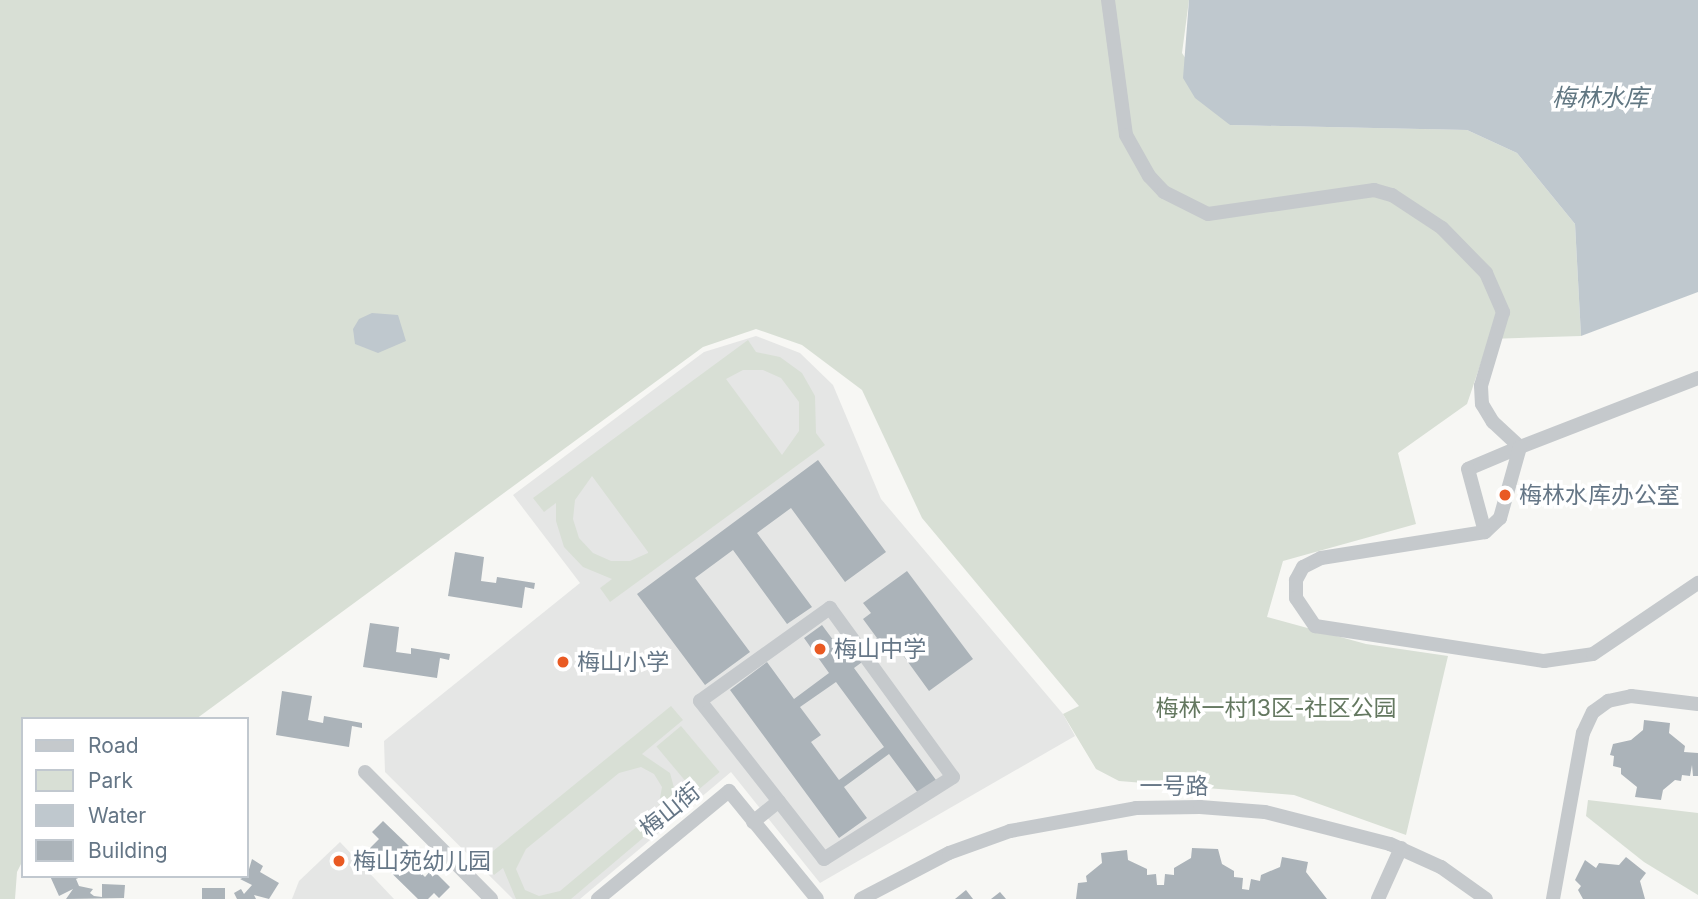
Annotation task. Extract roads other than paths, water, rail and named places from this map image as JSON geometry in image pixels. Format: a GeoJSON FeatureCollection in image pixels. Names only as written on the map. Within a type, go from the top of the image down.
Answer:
{"type":"FeatureCollection","features":[{"type":"Feature","properties":{"kind":"street"},"geometry":{"type":"LineString","coordinates":[[1108,0],[1126,135],[1149,176],[1164,192],[1208,214],[1374,190],[1392,195],[1442,228],[1486,273],[1503,312],[1481,386],[1482,404],[1493,422],[1520,447]]}},
{"type":"Feature","properties":{"kind":"street"},"geometry":{"type":"LineString","coordinates":[[1485,532],[1468,468],[1698,378]]}},
{"type":"Feature","properties":{"kind":"street"},"geometry":{"type":"LineString","coordinates":[[1520,447],[1500,518],[1485,532],[1321,558],[1303,567],[1296,580],[1296,598],[1315,626],[1544,661],[1573,660],[1593,654],[1698,583]]}},
{"type":"Feature","properties":{"kind":"street"},"geometry":{"type":"LineString","coordinates":[[830,608],[953,777],[824,859],[779,801],[700,701],[830,608]]}},
{"type":"Feature","properties":{"kind":"street"},"geometry":{"type":"LineString","coordinates":[[1553,899],[1583,733],[1593,712],[1608,701],[1631,696],[1698,704]]}},
{"type":"Feature","properties":{"kind":"street"},"geometry":{"type":"LineString","coordinates":[[365,772],[491,899]]}},
{"type":"Feature","properties":{"kind":"street","name":"梅山街"},"geometry":{"type":"LineString","coordinates":[[598,899],[729,791],[817,899]]}},
{"type":"Feature","properties":{"kind":"street"},"geometry":{"type":"LineString","coordinates":[[753,821],[779,801]]}},
{"type":"Feature","properties":{"kind":"street","name":"一号路"},"geometry":{"type":"LineString","coordinates":[[861,899],[949,853],[1010,831],[1136,808],[1265,812],[1328,825],[1401,848],[1441,867],[1486,899]]}},
{"type":"Feature","properties":{"kind":"street"},"geometry":{"type":"LineString","coordinates":[[1378,899],[1401,848]]}},
{"type":"Feature","properties":{"kind":"water","name":"梅林水库"},"geometry":{"type":"Polygon","coordinates":[[[1189,0],[1698,0],[1698,292],[1581,336],[1575,224],[1517,153],[1467,130],[1230,125],[1195,98],[1183,78],[1189,0]]]}},
{"type":"Feature","properties":{"kind":"water"},"geometry":{"type":"Polygon","coordinates":[[[372,313],[398,315],[406,341],[378,353],[355,344],[353,329],[359,319],[372,313]]]}},
{"type":"Feature","properties":{"kind":"place","name":"梅林水库办公室"},"geometry":{"type":"Point","coordinates":[1505,495]}},
{"type":"Feature","properties":{"kind":"place","name":"梅山中学"},"geometry":{"type":"Point","coordinates":[820,649]}},
{"type":"Feature","properties":{"kind":"place","name":"梅山小学"},"geometry":{"type":"Point","coordinates":[563,662]}},
{"type":"Feature","properties":{"kind":"place","name":"梅山苑幼儿园"},"geometry":{"type":"Point","coordinates":[339,861]}},
{"type":"Feature","properties":{"kind":"park label","name":"梅林一村13区-社区公园"},"geometry":{"type":"Point","coordinates":[1276,708]}}]}
